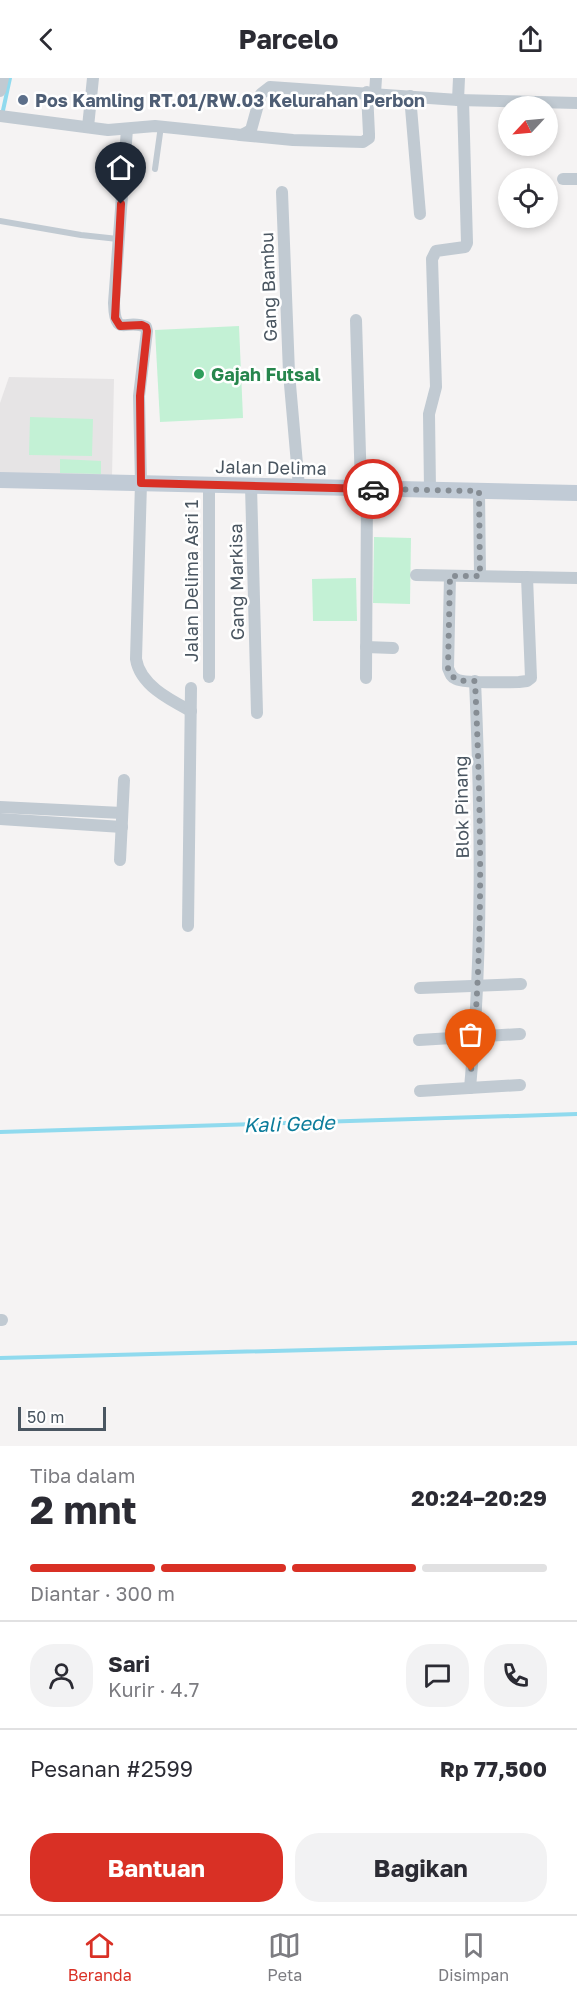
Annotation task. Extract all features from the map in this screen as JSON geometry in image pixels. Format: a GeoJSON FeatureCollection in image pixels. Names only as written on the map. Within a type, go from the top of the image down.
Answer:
{"type":"FeatureCollection","features":[{"type":"Feature","properties":{"kind":"street"},"geometry":{"type":"LineString","coordinates":[[0,91],[3,78]]}},
{"type":"Feature","properties":{"kind":"street"},"geometry":{"type":"LineString","coordinates":[[88,127],[93,78]]}},
{"type":"Feature","properties":{"kind":"street"},"geometry":{"type":"LineString","coordinates":[[3,117],[108,130],[161,126],[293,140],[363,142],[369,138],[371,93],[376,78]]}},
{"type":"Feature","properties":{"kind":"street"},"geometry":{"type":"LineString","coordinates":[[430,490],[429,414],[436,387],[432,259],[438,250],[465,247],[467,239],[459,78]]}},
{"type":"Feature","properties":{"kind":"street"},"geometry":{"type":"LineString","coordinates":[[240,135],[251,130],[261,94],[268,87],[461,100],[577,103]]}},
{"type":"Feature","properties":{"kind":"street"},"geometry":{"type":"LineString","coordinates":[[410,96],[420,214]]}},
{"type":"Feature","properties":{"kind":"street"},"geometry":{"type":"LineString","coordinates":[[127,129],[114,303],[115,320],[122,326],[142,325],[147,331],[140,396],[141,483],[137,662],[143,675],[155,688],[190,711]]}},
{"type":"Feature","properties":{"kind":"street"},"geometry":{"type":"LineString","coordinates":[[563,179],[577,179]]}},
{"type":"Feature","properties":{"kind":"street","name":"Gang Bambu"},"geometry":{"type":"LineString","coordinates":[[282,192],[289,373],[299,487]]}},
{"type":"Feature","properties":{"kind":"street"},"geometry":{"type":"LineString","coordinates":[[356,320],[364,488],[366,678]]}},
{"type":"Feature","properties":{"kind":"street","name":"Jalan Delima"},"geometry":{"type":"LineString","coordinates":[[0,480],[577,493]]}},
{"type":"Feature","properties":{"kind":"street","name":"Jalan Delima Asri 1"},"geometry":{"type":"LineString","coordinates":[[209,485],[210,677]]}},
{"type":"Feature","properties":{"kind":"street","name":"Gang Markisa"},"geometry":{"type":"LineString","coordinates":[[251,486],[257,712]]}},
{"type":"Feature","properties":{"kind":"street"},"geometry":{"type":"LineString","coordinates":[[479,491],[480,576]]}},
{"type":"Feature","properties":{"kind":"street"},"geometry":{"type":"LineString","coordinates":[[416,575],[577,578]]}},
{"type":"Feature","properties":{"kind":"street"},"geometry":{"type":"LineString","coordinates":[[450,576],[449,671],[452,677],[458,680],[519,682],[531,678],[527,577]]}},
{"type":"Feature","properties":{"kind":"street"},"geometry":{"type":"LineString","coordinates":[[366,647],[393,648]]}},
{"type":"Feature","properties":{"kind":"street","name":"Blok Pinang"},"geometry":{"type":"LineString","coordinates":[[470,1088],[480,932],[479,765],[475,681]]}},
{"type":"Feature","properties":{"kind":"street"},"geometry":{"type":"LineString","coordinates":[[188,926],[191,688]]}},
{"type":"Feature","properties":{"kind":"street"},"geometry":{"type":"LineString","coordinates":[[120,860],[124,780]]}},
{"type":"Feature","properties":{"kind":"street"},"geometry":{"type":"LineString","coordinates":[[6,814],[122,813]]}},
{"type":"Feature","properties":{"kind":"street"},"geometry":{"type":"LineString","coordinates":[[6,814],[122,827]]}},
{"type":"Feature","properties":{"kind":"street"},"geometry":{"type":"LineString","coordinates":[[420,988],[521,984]]}},
{"type":"Feature","properties":{"kind":"street"},"geometry":{"type":"LineString","coordinates":[[419,1040],[520,1034]]}},
{"type":"Feature","properties":{"kind":"street"},"geometry":{"type":"LineString","coordinates":[[420,1091],[520,1085]]}},
{"type":"Feature","properties":{"kind":"lane"},"geometry":{"type":"LineString","coordinates":[[155,169],[161,126]]}},
{"type":"Feature","properties":{"kind":"lane"},"geometry":{"type":"LineString","coordinates":[[0,221],[118,239]]}},
{"type":"Feature","properties":{"kind":"shaded area"},"geometry":{"type":"Polygon","coordinates":[[[9,377],[114,379],[112,477],[0,475],[0,403],[9,377]]]}},
{"type":"Feature","properties":{"kind":"green space","name":"Gajah Futsal"},"geometry":{"type":"Polygon","coordinates":[[[239,326],[243,418],[160,422],[155,330],[239,326]]]}},
{"type":"Feature","properties":{"kind":"green space"},"geometry":{"type":"Polygon","coordinates":[[[30,417],[93,419],[92,456],[29,455],[30,417]]]}},
{"type":"Feature","properties":{"kind":"green space"},"geometry":{"type":"Polygon","coordinates":[[[60,459],[101,461],[101,474],[60,473],[60,459]]]}},
{"type":"Feature","properties":{"kind":"green space"},"geometry":{"type":"Polygon","coordinates":[[[374,537],[411,538],[410,604],[373,603],[374,537]]]}},
{"type":"Feature","properties":{"kind":"green space"},"geometry":{"type":"Polygon","coordinates":[[[356,578],[357,621],[313,621],[312,579],[356,578]]]}},
{"type":"Feature","properties":{"kind":"waterway"},"geometry":{"type":"LineString","coordinates":[[2,115],[10,78]]}},
{"type":"Feature","properties":{"kind":"waterway","name":"Kali Gede"},"geometry":{"type":"LineString","coordinates":[[0,1132],[577,1114]]}},
{"type":"Feature","properties":{"kind":"waterway","name":"Kali Gede"},"geometry":{"type":"LineString","coordinates":[[0,1358],[577,1343]]}},
{"type":"Feature","properties":{"kind":"way so far"},"geometry":{"type":"LineString","coordinates":[[373,489],[479,491],[480,576],[450,576],[448,668],[455,679],[475,681],[479,765],[480,932],[471,1071]]}},
{"type":"Feature","properties":{"kind":"place","name":"Pos Kamling RT.01/RW.03 Kelurahan Perbon"},"geometry":{"type":"Point","coordinates":[23,100]}},
{"type":"Feature","properties":{"kind":"place","name":"Gajah Futsal"},"geometry":{"type":"Point","coordinates":[199,374]}},
{"type":"Feature","properties":{"kind":"route"},"geometry":{"type":"LineString","coordinates":[[121,204],[115,318],[120,326],[142,325],[147,331],[142,366],[139,421],[141,483],[373,489]]}}]}
